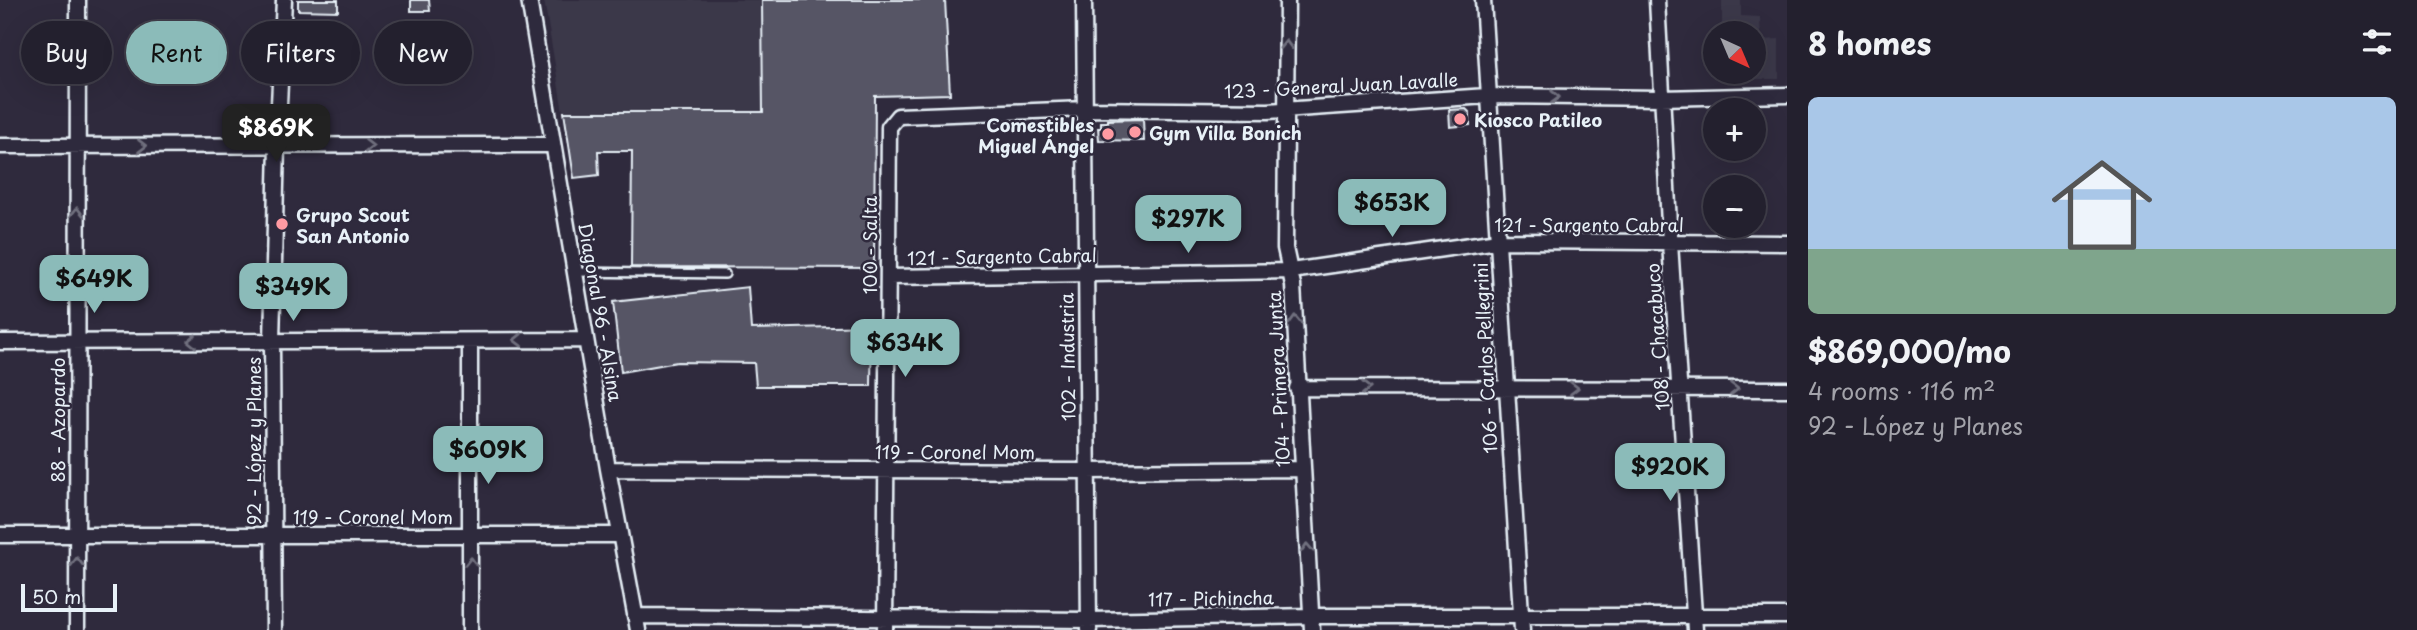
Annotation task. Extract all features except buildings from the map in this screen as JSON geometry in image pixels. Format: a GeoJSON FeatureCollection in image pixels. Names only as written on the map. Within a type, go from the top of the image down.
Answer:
{"type":"FeatureCollection","features":[{"type":"Feature","properties":{"kind":"street","name":"88 - Azopardo"},"geometry":{"type":"LineString","coordinates":[[77,630],[78,0]]}},
{"type":"Feature","properties":{"kind":"street","name":"92 - López y Planes"},"geometry":{"type":"LineString","coordinates":[[274,630],[272,341],[284,0]]}},
{"type":"Feature","properties":{"kind":"street","name":"Diagonal 96 - Alsina"},"geometry":{"type":"LineString","coordinates":[[529,0],[636,623]]}},
{"type":"Feature","properties":{"kind":"street","name":"102 - Industria"},"geometry":{"type":"LineString","coordinates":[[1084,0],[1089,625]]}},
{"type":"Feature","properties":{"kind":"street","name":"104 - Primera Junta"},"geometry":{"type":"LineString","coordinates":[[1287,0],[1285,248],[1291,271],[1311,623]]}},
{"type":"Feature","properties":{"kind":"street","name":"106 - Carlos Pellegrini"},"geometry":{"type":"LineString","coordinates":[[1483,0],[1521,623]]}},
{"type":"Feature","properties":{"kind":"street","name":"108 - Chacabuco"},"geometry":{"type":"LineString","coordinates":[[1657,0],[1695,623]]}},
{"type":"Feature","properties":{"kind":"street","name":"123 - General Juan Lavalle"},"geometry":{"type":"LineString","coordinates":[[898,116],[1085,109],[1286,110],[1487,96],[1661,98],[1787,95]]}},
{"type":"Feature","properties":{"kind":"street","name":"100 - Salta"},"geometry":{"type":"LineString","coordinates":[[885,624],[889,127],[898,116]]}},
{"type":"Feature","properties":{"kind":"street"},"geometry":{"type":"LineString","coordinates":[[0,146],[553,145]]}},
{"type":"Feature","properties":{"kind":"street","name":"121 - Sargento Cabral"},"geometry":{"type":"LineString","coordinates":[[888,277],[1291,271],[1498,241],[1787,243]]}},
{"type":"Feature","properties":{"kind":"street"},"geometry":{"type":"LineString","coordinates":[[0,342],[586,340]]}},
{"type":"Feature","properties":{"kind":"street"},"geometry":{"type":"LineString","coordinates":[[470,341],[470,630]]}},
{"type":"Feature","properties":{"kind":"street"},"geometry":{"type":"LineString","coordinates":[[1297,388],[1787,389]]}},
{"type":"Feature","properties":{"kind":"street","name":"119 - Coronel Mom"},"geometry":{"type":"LineString","coordinates":[[608,469],[1302,469]]}},
{"type":"Feature","properties":{"kind":"street","name":"119 - Coronel Mom"},"geometry":{"type":"LineString","coordinates":[[0,535],[620,535]]}},
{"type":"Feature","properties":{"kind":"street","name":"117 - Pichincha"},"geometry":{"type":"LineString","coordinates":[[636,623],[1695,623],[1787,617]]}},
{"type":"Feature","properties":{"kind":"lane"},"geometry":{"type":"LineString","coordinates":[[575,272],[725,274]]}},
{"type":"Feature","properties":{"kind":"shaded area"},"geometry":{"type":"Polygon","coordinates":[[[544,0],[762,0],[763,112],[563,112],[544,0]]]}},
{"type":"Feature","properties":{"kind":"shaded area"},"geometry":{"type":"Polygon","coordinates":[[[1722,0],[1741,0],[1741,16],[1760,17],[1760,21],[1722,21],[1722,0]]]}},
{"type":"Feature","properties":{"kind":"shaded area"},"geometry":{"type":"Polygon","coordinates":[[[1779,39],[1779,79],[1766,79],[1766,40],[1779,39]]]}},
{"type":"Feature","properties":{"kind":"place","name":"Kiosco Patileo"},"geometry":{"type":"Point","coordinates":[1460,119]}},
{"type":"Feature","properties":{"kind":"place","name":"Gym Villa Bonich"},"geometry":{"type":"Point","coordinates":[1135,132]}},
{"type":"Feature","properties":{"kind":"place","name":"Comestibles Miguel Ángel"},"geometry":{"type":"Point","coordinates":[1108,134]}},
{"type":"Feature","properties":{"kind":"place","name":"Grupo Scout San Antonio"},"geometry":{"type":"Point","coordinates":[282,224]}}]}
